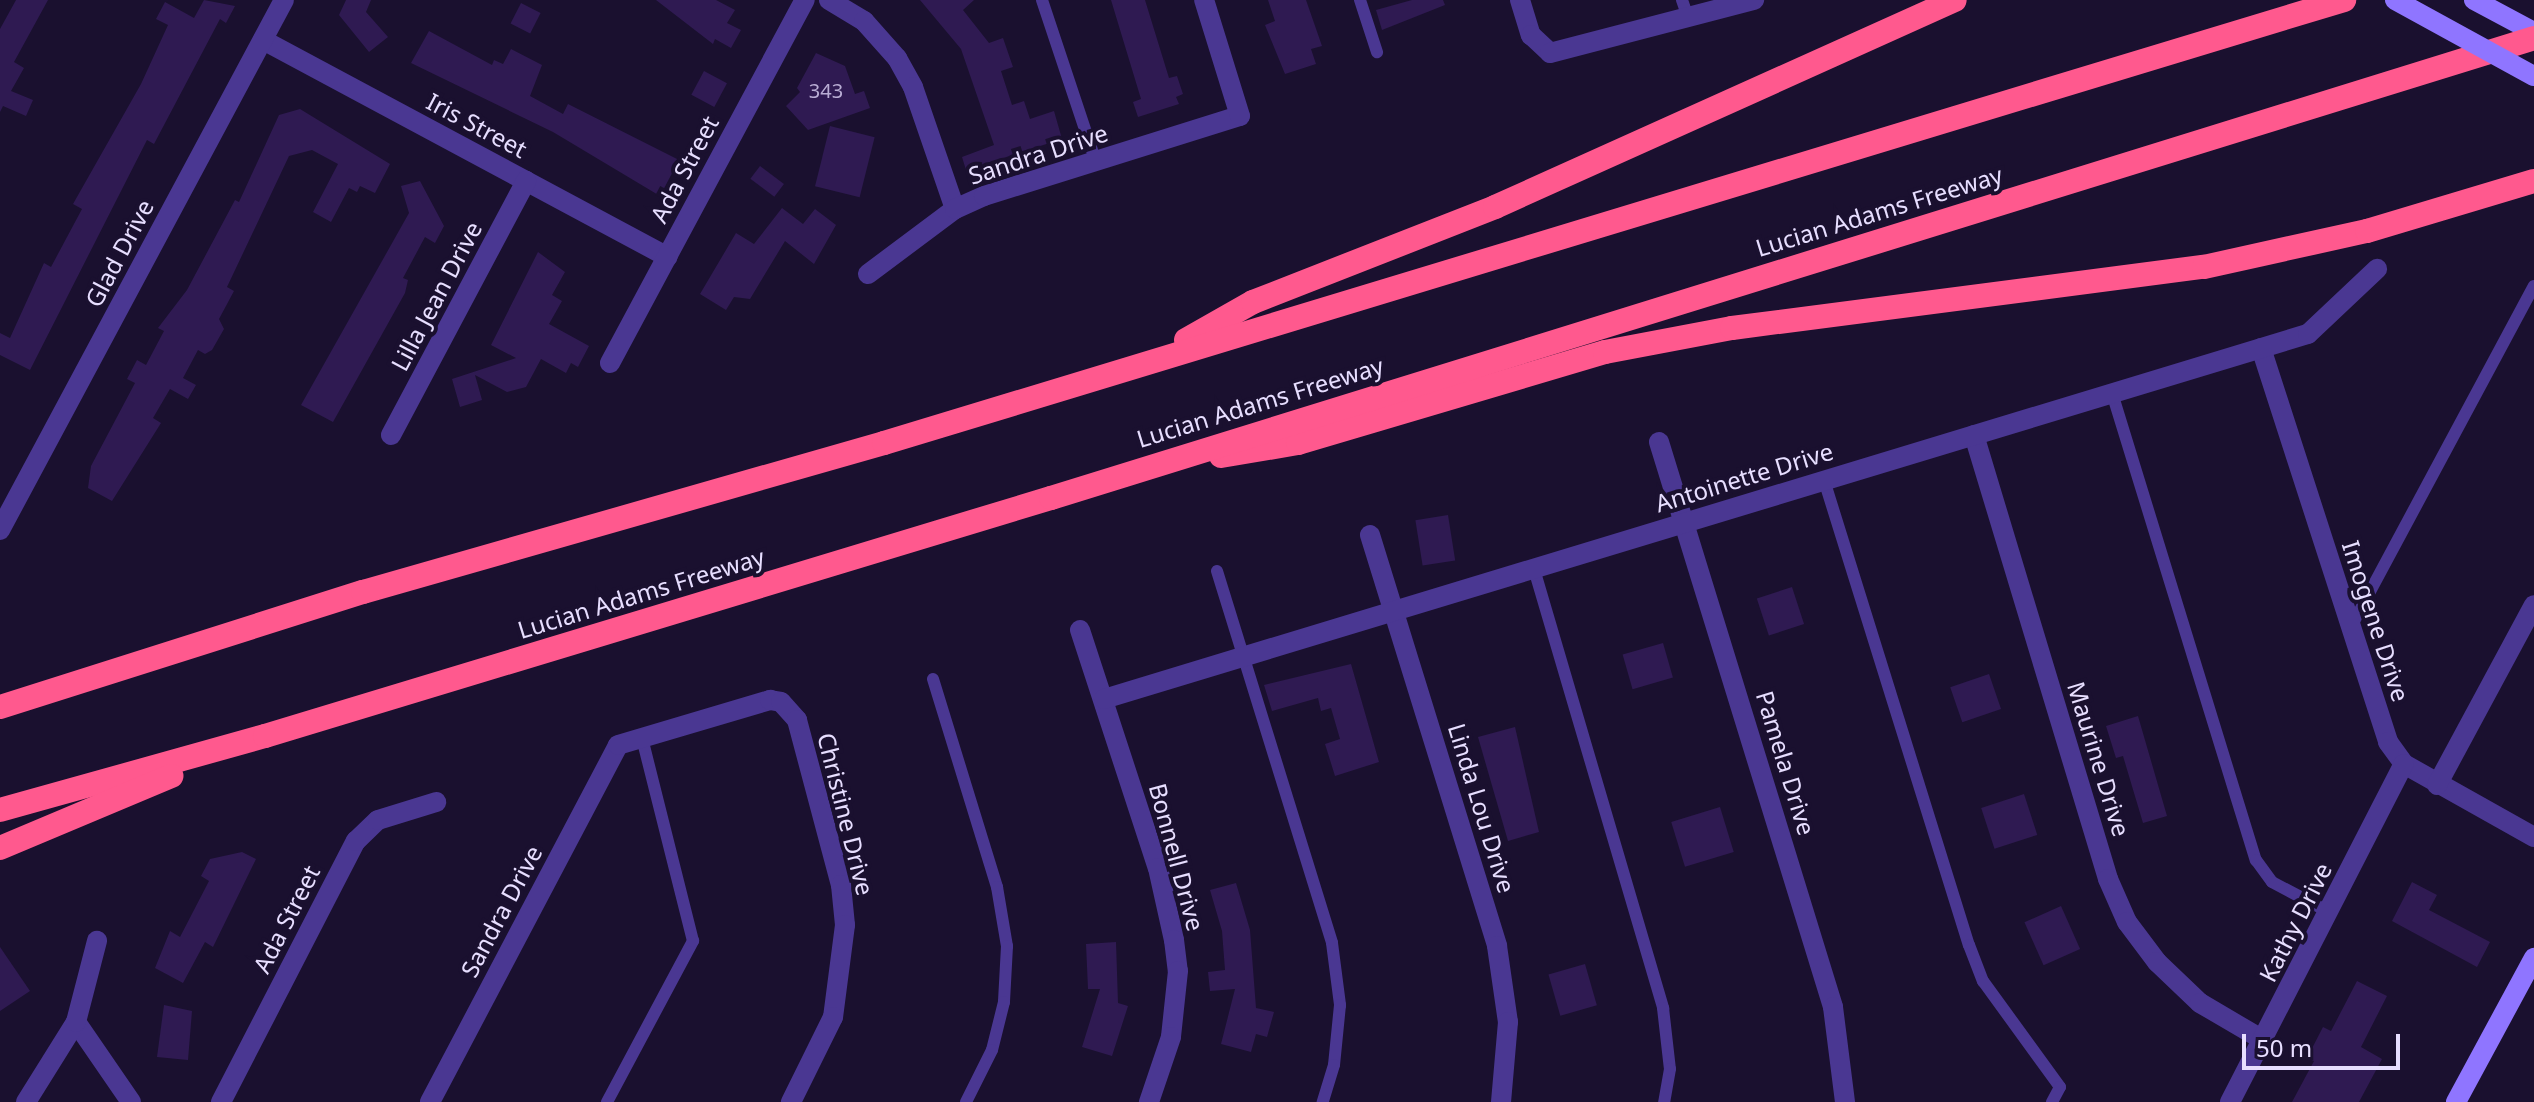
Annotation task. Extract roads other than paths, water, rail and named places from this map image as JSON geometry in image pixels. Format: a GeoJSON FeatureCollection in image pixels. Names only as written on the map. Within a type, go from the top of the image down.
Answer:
{"type":"FeatureCollection","features":[{"type":"Feature","properties":{"kind":"highway"},"geometry":{"type":"LineString","coordinates":[[1147,362],[1253,302],[1495,207],[1955,0]]}},
{"type":"Feature","properties":{"kind":"highway"},"geometry":{"type":"LineString","coordinates":[[2188,48],[2310,0]]}},
{"type":"Feature","properties":{"kind":"highway"},"geometry":{"type":"LineString","coordinates":[[3,705],[393,583],[1147,362],[2344,0]]}},
{"type":"Feature","properties":{"kind":"highway","name":"Lucian Adams Freeway"},"geometry":{"type":"LineString","coordinates":[[0,810],[265,736],[1128,472],[2534,35]]}},
{"type":"Feature","properties":{"kind":"highway"},"geometry":{"type":"LineString","coordinates":[[1128,472],[1298,443],[1605,352],[1732,328],[2204,267],[2367,231],[2534,181]]}},
{"type":"Feature","properties":{"kind":"highway"},"geometry":{"type":"LineString","coordinates":[[0,848],[265,736]]}},
{"type":"Feature","properties":{"kind":"main road"},"geometry":{"type":"LineString","coordinates":[[2395,0],[2534,76]]}},
{"type":"Feature","properties":{"kind":"main road"},"geometry":{"type":"LineString","coordinates":[[2474,0],[2534,35]]}},
{"type":"Feature","properties":{"kind":"main road"},"geometry":{"type":"LineString","coordinates":[[2456,1102],[2534,958]]}},
{"type":"Feature","properties":{"kind":"street","name":"Glad Drive"},"geometry":{"type":"LineString","coordinates":[[0,530],[284,0]]}},
{"type":"Feature","properties":{"kind":"street","name":"Ada Street"},"geometry":{"type":"LineString","coordinates":[[610,363],[805,0]]}},
{"type":"Feature","properties":{"kind":"street"},"geometry":{"type":"LineString","coordinates":[[829,0],[864,21],[902,65],[955,209]]}},
{"type":"Feature","properties":{"kind":"street","name":"Sandra Drive"},"geometry":{"type":"LineString","coordinates":[[868,274],[955,209],[1240,116],[1204,0]]}},
{"type":"Feature","properties":{"kind":"street"},"geometry":{"type":"LineString","coordinates":[[1520,0],[1531,35],[1550,53],[1685,9],[1754,0]]}},
{"type":"Feature","properties":{"kind":"street","name":"Iris Street"},"geometry":{"type":"LineString","coordinates":[[263,40],[667,257]]}},
{"type":"Feature","properties":{"kind":"street","name":"Lilla Jean Drive"},"geometry":{"type":"LineString","coordinates":[[391,435],[526,181]]}},
{"type":"Feature","properties":{"kind":"street","name":"Antoinette Drive"},"geometry":{"type":"LineString","coordinates":[[1104,699],[2308,334],[2377,269]]}},
{"type":"Feature","properties":{"kind":"street","name":"Imogene Drive"},"geometry":{"type":"LineString","coordinates":[[2261,348],[2388,742],[2404,764],[2534,837]]}},
{"type":"Feature","properties":{"kind":"street","name":"Maurine Drive"},"geometry":{"type":"LineString","coordinates":[[1974,435],[2108,879],[2127,922],[2157,962],[2200,1003],[2263,1040]]}},
{"type":"Feature","properties":{"kind":"street","name":"Pamela Drive"},"geometry":{"type":"LineString","coordinates":[[1659,442],[1833,1007],[1845,1102]]}},
{"type":"Feature","properties":{"kind":"street","name":"Linda Lou Drive"},"geometry":{"type":"LineString","coordinates":[[1370,535],[1502,970],[1508,1051],[1501,1102]]}},
{"type":"Feature","properties":{"kind":"street"},"geometry":{"type":"LineString","coordinates":[[2437,785],[2534,605]]}},
{"type":"Feature","properties":{"kind":"street","name":"Bonnell Drive"},"geometry":{"type":"LineString","coordinates":[[1080,630],[1158,868],[1178,971],[1171,1037],[1149,1102]]}},
{"type":"Feature","properties":{"kind":"street","name":"Christine Drive"},"geometry":{"type":"LineString","coordinates":[[618,745],[770,700],[781,702],[797,720],[841,885],[845,925],[833,1017],[791,1102]]}},
{"type":"Feature","properties":{"kind":"street","name":"Sandra Drive"},"geometry":{"type":"LineString","coordinates":[[430,1102],[618,745]]}},
{"type":"Feature","properties":{"kind":"street","name":"Kathy Drive"},"geometry":{"type":"LineString","coordinates":[[2230,1102],[2404,764]]}},
{"type":"Feature","properties":{"kind":"street","name":"Ada Street"},"geometry":{"type":"LineString","coordinates":[[221,1102],[356,841],[378,820],[436,802]]}},
{"type":"Feature","properties":{"kind":"street"},"geometry":{"type":"LineString","coordinates":[[26,1102],[76,1022],[97,941]]}},
{"type":"Feature","properties":{"kind":"street"},"geometry":{"type":"LineString","coordinates":[[76,1022],[131,1102]]}},
{"type":"Feature","properties":{"kind":"lane"},"geometry":{"type":"LineString","coordinates":[[1042,0],[1096,162]]}},
{"type":"Feature","properties":{"kind":"lane"},"geometry":{"type":"LineString","coordinates":[[1360,0],[1377,52]]}},
{"type":"Feature","properties":{"kind":"lane"},"geometry":{"type":"LineString","coordinates":[[2351,627],[2534,286]]}},
{"type":"Feature","properties":{"kind":"lane"},"geometry":{"type":"LineString","coordinates":[[2112,393],[2256,860],[2272,882],[2329,912]]}},
{"type":"Feature","properties":{"kind":"lane"},"geometry":{"type":"LineString","coordinates":[[1824,480],[1969,945],[1983,981],[2060,1087],[2052,1102]]}},
{"type":"Feature","properties":{"kind":"lane"},"geometry":{"type":"LineString","coordinates":[[1534,569],[1663,1008],[1670,1069],[1664,1102]]}},
{"type":"Feature","properties":{"kind":"lane"},"geometry":{"type":"LineString","coordinates":[[1217,571],[1241,657],[1332,943],[1340,1005],[1334,1065],[1323,1102]]}},
{"type":"Feature","properties":{"kind":"lane"},"geometry":{"type":"LineString","coordinates":[[933,679],[997,887],[1007,946],[1004,1002],[992,1050],[966,1102]]}},
{"type":"Feature","properties":{"kind":"lane"},"geometry":{"type":"LineString","coordinates":[[607,1102],[693,941],[642,738]]}}]}
